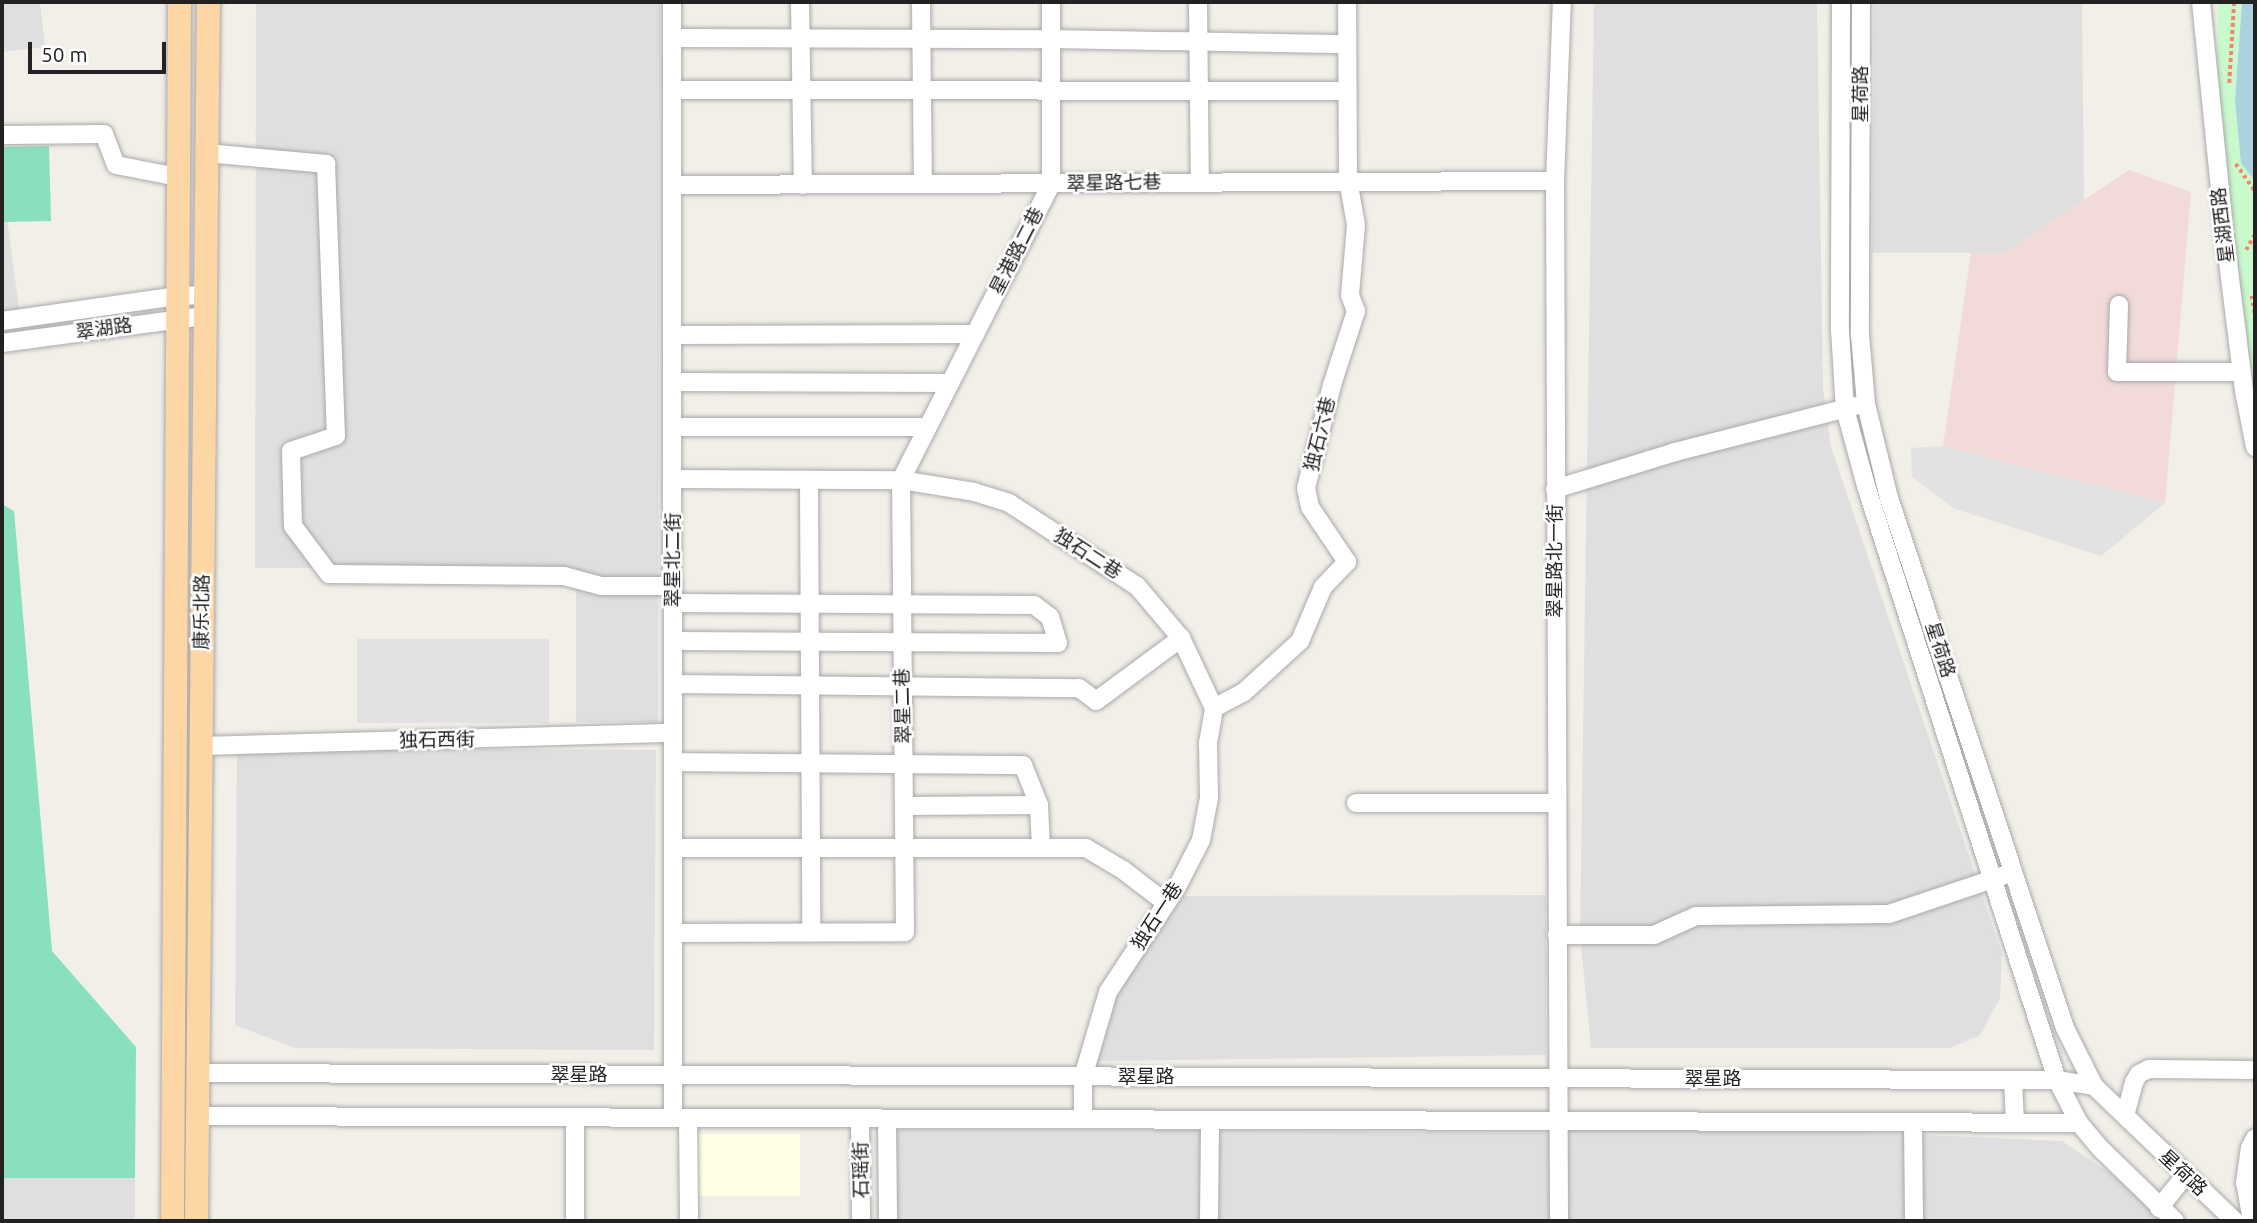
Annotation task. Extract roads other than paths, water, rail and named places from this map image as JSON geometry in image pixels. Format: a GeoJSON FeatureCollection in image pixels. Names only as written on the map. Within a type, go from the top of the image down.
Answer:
{"type":"FeatureCollection","features":[{"type":"Feature","properties":{"kind":"main road","name":"康乐北路"},"geometry":{"type":"LineString","coordinates":[[172,1221],[179,2]]}},
{"type":"Feature","properties":{"kind":"main road","name":"康乐北路"},"geometry":{"type":"LineString","coordinates":[[196,1221],[208,2]]}},
{"type":"Feature","properties":{"kind":"street","name":"翠星北二街"},"geometry":{"type":"LineString","coordinates":[[673,2],[673,1075],[681,1118],[689,1221]]}},
{"type":"Feature","properties":{"kind":"street"},"geometry":{"type":"LineString","coordinates":[[800,2],[803,185]]}},
{"type":"Feature","properties":{"kind":"street"},"geometry":{"type":"LineString","coordinates":[[921,2],[923,184]]}},
{"type":"Feature","properties":{"kind":"street","name":"星港路二巷"},"geometry":{"type":"LineString","coordinates":[[901,480],[1051,184],[1051,2]]}},
{"type":"Feature","properties":{"kind":"street"},"geometry":{"type":"LineString","coordinates":[[1198,2],[1200,182]]}},
{"type":"Feature","properties":{"kind":"street"},"geometry":{"type":"LineString","coordinates":[[1347,2],[1348,180]]}},
{"type":"Feature","properties":{"kind":"street","name":"翠星路北一街"},"geometry":{"type":"LineString","coordinates":[[1559,1221],[1555,181],[1562,2]]}},
{"type":"Feature","properties":{"kind":"street","name":"星荷路"},"geometry":{"type":"LineString","coordinates":[[1841,2],[1840,331],[1845,409],[1866,486],[2057,1080],[2080,1123],[2159,1208],[2175,1221]]}},
{"type":"Feature","properties":{"kind":"street","name":"星荷路"},"geometry":{"type":"LineString","coordinates":[[1861,2],[1860,335],[1866,404],[1889,498],[2065,1028],[2094,1086],[2235,1221]]}},
{"type":"Feature","properties":{"kind":"street","name":"星湖西路"},"geometry":{"type":"LineString","coordinates":[[2201,2],[2217,174],[2241,372],[2255,447]]}},
{"type":"Feature","properties":{"kind":"street"},"geometry":{"type":"LineString","coordinates":[[673,38],[1051,39],[1347,44]]}},
{"type":"Feature","properties":{"kind":"street"},"geometry":{"type":"LineString","coordinates":[[673,90],[1348,91]]}},
{"type":"Feature","properties":{"kind":"street"},"geometry":{"type":"LineString","coordinates":[[5,135],[104,134],[116,165],[178,177]]}},
{"type":"Feature","properties":{"kind":"street"},"geometry":{"type":"LineString","coordinates":[[206,153],[326,164],[335,436],[291,451],[293,526],[329,575],[564,576],[601,586],[673,595],[810,604],[1034,605],[1050,617],[1058,643],[673,641]]}},
{"type":"Feature","properties":{"kind":"street","name":"独石六巷"},"geometry":{"type":"LineString","coordinates":[[1214,708],[1244,692],[1300,641],[1322,587],[1348,562],[1310,507],[1306,488],[1332,385],[1356,312],[1350,295],[1356,225],[1348,180]]}},
{"type":"Feature","properties":{"kind":"street","name":"翠星路七巷"},"geometry":{"type":"LineString","coordinates":[[673,185],[1555,181]]}},
{"type":"Feature","properties":{"kind":"street"},"geometry":{"type":"LineString","coordinates":[[2119,305],[2117,372],[2241,372]]}},
{"type":"Feature","properties":{"kind":"street","name":"翠湖路"},"geometry":{"type":"LineString","coordinates":[[2,321],[205,306]]}},
{"type":"Feature","properties":{"kind":"street","name":"翠湖路"},"geometry":{"type":"LineString","coordinates":[[2,343],[178,307]]}},
{"type":"Feature","properties":{"kind":"street"},"geometry":{"type":"LineString","coordinates":[[673,335],[975,334]]}},
{"type":"Feature","properties":{"kind":"street"},"geometry":{"type":"LineString","coordinates":[[673,382],[950,383]]}},
{"type":"Feature","properties":{"kind":"street"},"geometry":{"type":"LineString","coordinates":[[1555,489],[1675,452],[1866,404]]}},
{"type":"Feature","properties":{"kind":"street"},"geometry":{"type":"LineString","coordinates":[[673,427],[928,427]]}},
{"type":"Feature","properties":{"kind":"street","name":"独石二巷"},"geometry":{"type":"LineString","coordinates":[[673,480],[901,480],[974,492],[1009,503],[1137,586],[1181,638],[1214,708]]}},
{"type":"Feature","properties":{"kind":"street"},"geometry":{"type":"LineString","coordinates":[[673,933],[811,932],[809,480]]}},
{"type":"Feature","properties":{"kind":"street","name":"翠星二巷"},"geometry":{"type":"LineString","coordinates":[[811,932],[905,932],[901,480]]}},
{"type":"Feature","properties":{"kind":"street"},"geometry":{"type":"LineString","coordinates":[[673,684],[1079,688],[1096,701],[1181,638]]}},
{"type":"Feature","properties":{"kind":"street","name":"独石一巷"},"geometry":{"type":"LineString","coordinates":[[1083,1119],[1083,1077],[1108,992],[1166,903],[1200,840],[1209,798],[1208,743],[1214,708]]}},
{"type":"Feature","properties":{"kind":"street","name":"独石西街"},"geometry":{"type":"LineString","coordinates":[[201,746],[673,733]]}},
{"type":"Feature","properties":{"kind":"street"},"geometry":{"type":"LineString","coordinates":[[673,762],[1023,765],[1039,805],[1041,848]]}},
{"type":"Feature","properties":{"kind":"street"},"geometry":{"type":"LineString","coordinates":[[1356,803],[1556,803]]}},
{"type":"Feature","properties":{"kind":"street"},"geometry":{"type":"LineString","coordinates":[[904,806],[1039,805]]}},
{"type":"Feature","properties":{"kind":"street"},"geometry":{"type":"LineString","coordinates":[[673,849],[1086,848],[1123,870],[1166,903]]}},
{"type":"Feature","properties":{"kind":"street"},"geometry":{"type":"LineString","coordinates":[[1557,935],[1654,935],[1696,916],[1889,914],[2013,872]]}},
{"type":"Feature","properties":{"kind":"street"},"geometry":{"type":"LineString","coordinates":[[2125,1116],[2134,1082],[2139,1074],[2149,1069],[2255,1070]]}},
{"type":"Feature","properties":{"kind":"street","name":"翠星路"},"geometry":{"type":"LineString","coordinates":[[197,1073],[2057,1080],[2094,1086]]}},
{"type":"Feature","properties":{"kind":"street"},"geometry":{"type":"LineString","coordinates":[[2013,1080],[2015,1122]]}},
{"type":"Feature","properties":{"kind":"street"},"geometry":{"type":"LineString","coordinates":[[197,1116],[2080,1123]]}},
{"type":"Feature","properties":{"kind":"street"},"geometry":{"type":"LineString","coordinates":[[575,1118],[575,1221]]}},
{"type":"Feature","properties":{"kind":"street","name":"石瑶街"},"geometry":{"type":"LineString","coordinates":[[860,1119],[861,1221]]}},
{"type":"Feature","properties":{"kind":"street","name":"石瑶街"},"geometry":{"type":"LineString","coordinates":[[887,1119],[888,1221]]}},
{"type":"Feature","properties":{"kind":"street"},"geometry":{"type":"LineString","coordinates":[[1209,1221],[1210,1120]]}},
{"type":"Feature","properties":{"kind":"street"},"geometry":{"type":"LineString","coordinates":[[1913,1122],[1914,1221]]}},
{"type":"Feature","properties":{"kind":"street"},"geometry":{"type":"LineString","coordinates":[[2252,1221],[2245,1183],[2250,1148],[2255,1138]]}},
{"type":"Feature","properties":{"kind":"street"},"geometry":{"type":"LineString","coordinates":[[2159,1208],[2185,1176]]}},
{"type":"Feature","properties":{"kind":"water"},"geometry":{"type":"Polygon","coordinates":[[[2242,2],[2255,2],[2255,181],[2241,163],[2235,100],[2242,2]]]}}]}
